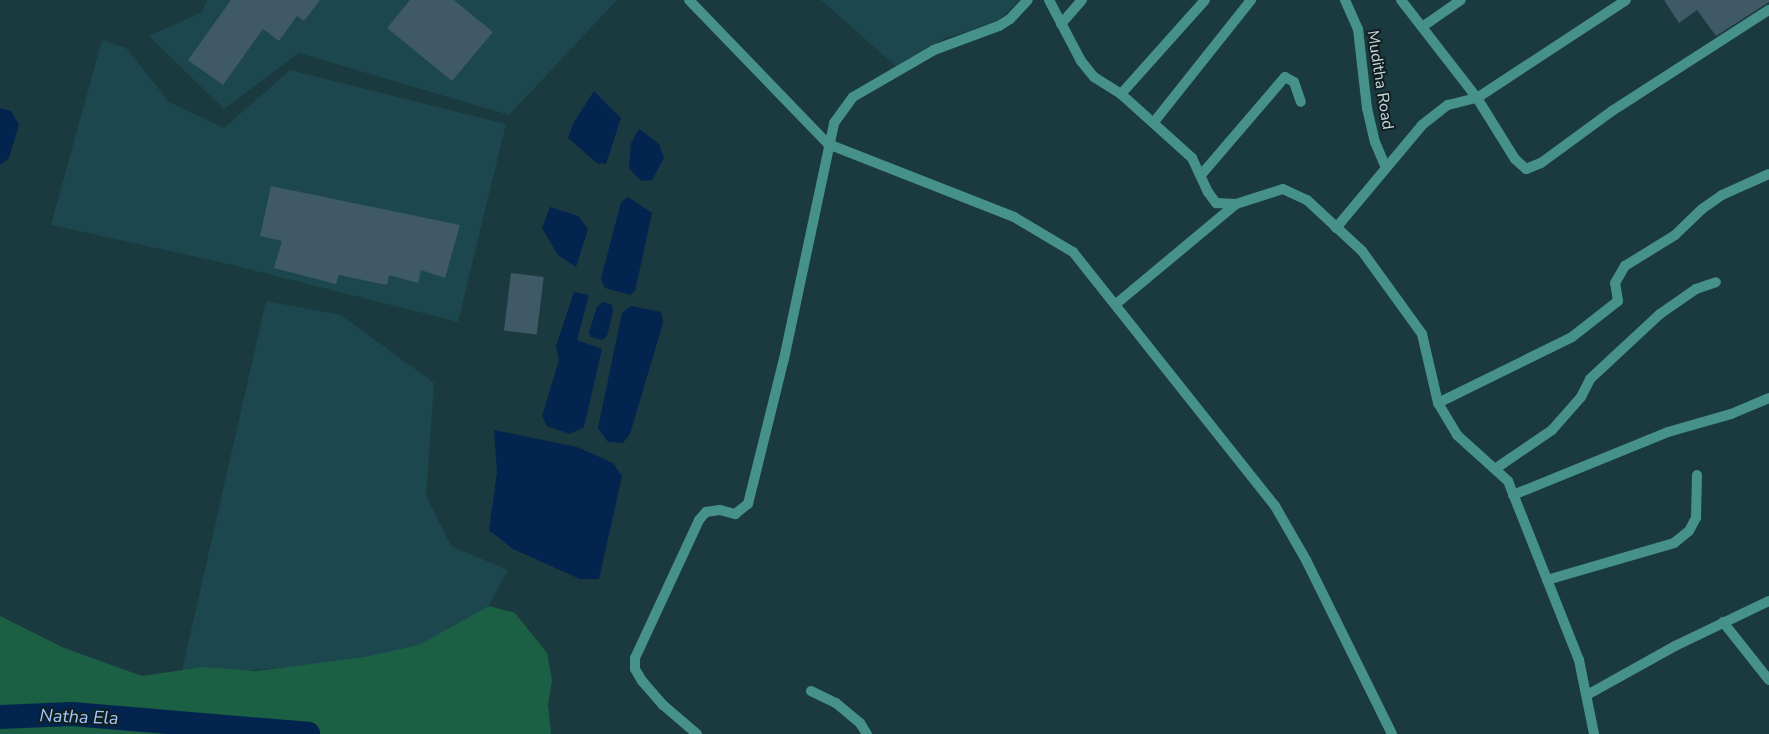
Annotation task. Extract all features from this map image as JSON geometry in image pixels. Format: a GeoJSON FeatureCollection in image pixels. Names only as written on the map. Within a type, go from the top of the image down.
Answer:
{"type":"FeatureCollection","features":[{"type":"Feature","properties":{"kind":"street"},"geometry":{"type":"LineString","coordinates":[[689,0],[828,144],[1014,217],[1073,252],[1276,506],[1306,560],[1392,734]]}},
{"type":"Feature","properties":{"kind":"street"},"geometry":{"type":"LineString","coordinates":[[697,734],[663,706],[642,682],[635,669],[635,658],[699,520],[706,512],[720,510],[734,514],[748,504],[784,359],[828,144],[834,123],[853,97],[934,50],[1004,22],[1028,0]]}},
{"type":"Feature","properties":{"kind":"street"},"geometry":{"type":"LineString","coordinates":[[1049,0],[1090,72],[1121,94],[1192,158],[1216,203],[1236,204],[1283,189],[1307,200],[1362,251],[1422,334],[1438,404],[1458,436],[1508,481],[1579,660],[1594,734]]}},
{"type":"Feature","properties":{"kind":"street"},"geometry":{"type":"LineString","coordinates":[[1061,24],[1082,0]]}},
{"type":"Feature","properties":{"kind":"street"},"geometry":{"type":"LineString","coordinates":[[1121,94],[1205,0]]}},
{"type":"Feature","properties":{"kind":"street"},"geometry":{"type":"LineString","coordinates":[[1154,122],[1251,0]]}},
{"type":"Feature","properties":{"kind":"street","name":"Muditha Road"},"geometry":{"type":"LineString","coordinates":[[1345,0],[1358,29],[1367,108],[1375,142],[1386,165]]}},
{"type":"Feature","properties":{"kind":"street"},"geometry":{"type":"LineString","coordinates":[[1401,0],[1477,98],[1515,159],[1526,169],[1541,163],[1612,111],[1769,10]]}},
{"type":"Feature","properties":{"kind":"street"},"geometry":{"type":"LineString","coordinates":[[1422,27],[1462,0]]}},
{"type":"Feature","properties":{"kind":"street"},"geometry":{"type":"LineString","coordinates":[[1336,228],[1386,165],[1422,125],[1448,105],[1477,98],[1626,0]]}},
{"type":"Feature","properties":{"kind":"street"},"geometry":{"type":"LineString","coordinates":[[1201,175],[1285,77],[1294,82],[1302,102]]}},
{"type":"Feature","properties":{"kind":"street"},"geometry":{"type":"LineString","coordinates":[[1438,404],[1572,336],[1618,301],[1616,283],[1625,266],[1674,235],[1722,195],[1769,174]]}},
{"type":"Feature","properties":{"kind":"street"},"geometry":{"type":"LineString","coordinates":[[1116,304],[1236,204]]}},
{"type":"Feature","properties":{"kind":"street"},"geometry":{"type":"LineString","coordinates":[[1495,469],[1552,430],[1581,397],[1590,379],[1660,314],[1696,289],[1716,282]]}},
{"type":"Feature","properties":{"kind":"street"},"geometry":{"type":"LineString","coordinates":[[1513,495],[1668,432],[1731,414],[1769,398]]}},
{"type":"Feature","properties":{"kind":"street"},"geometry":{"type":"LineString","coordinates":[[1547,580],[1674,543],[1689,531],[1696,518],[1697,475]]}},
{"type":"Feature","properties":{"kind":"street"},"geometry":{"type":"LineString","coordinates":[[1587,695],[1723,622],[1769,601]]}},
{"type":"Feature","properties":{"kind":"street"},"geometry":{"type":"LineString","coordinates":[[1723,622],[1769,680]]}},
{"type":"Feature","properties":{"kind":"street"},"geometry":{"type":"LineString","coordinates":[[811,691],[836,703],[860,723],[867,734]]}},
{"type":"Feature","properties":{"kind":"shaded area"},"geometry":{"type":"Polygon","coordinates":[[[207,0],[617,0],[509,115],[299,53],[224,109],[149,36],[202,12],[207,0]]]}},
{"type":"Feature","properties":{"kind":"shaded area"},"geometry":{"type":"Polygon","coordinates":[[[821,0],[1019,0],[998,22],[945,38],[899,69],[821,0]]]}},
{"type":"Feature","properties":{"kind":"shaded area"},"geometry":{"type":"Polygon","coordinates":[[[102,40],[126,48],[169,102],[224,128],[290,70],[506,124],[458,322],[220,262],[51,225],[102,40]]]}},
{"type":"Feature","properties":{"kind":"shaded area"},"geometry":{"type":"Polygon","coordinates":[[[266,301],[341,315],[434,383],[426,496],[451,546],[508,570],[462,655],[181,675],[266,301]]]}},
{"type":"Feature","properties":{"kind":"green space"},"geometry":{"type":"Polygon","coordinates":[[[489,606],[515,613],[547,653],[552,680],[548,705],[551,734],[0,734],[0,616],[64,648],[142,676],[203,667],[257,671],[365,657],[419,645],[489,606]]]}},
{"type":"Feature","properties":{"kind":"water"},"geometry":{"type":"Polygon","coordinates":[[[594,91],[621,118],[606,164],[597,163],[568,138],[574,122],[594,91]]]}},
{"type":"Feature","properties":{"kind":"water"},"geometry":{"type":"Polygon","coordinates":[[[0,108],[11,111],[19,125],[9,158],[0,165],[0,108]]]}},
{"type":"Feature","properties":{"kind":"water"},"geometry":{"type":"Polygon","coordinates":[[[639,129],[659,144],[664,158],[652,180],[641,181],[629,168],[631,143],[639,129]]]}},
{"type":"Feature","properties":{"kind":"water"},"geometry":{"type":"Polygon","coordinates":[[[628,197],[652,213],[635,291],[630,295],[605,288],[601,279],[621,202],[628,197]]]}},
{"type":"Feature","properties":{"kind":"water"},"geometry":{"type":"Polygon","coordinates":[[[550,207],[578,216],[588,229],[576,267],[558,255],[542,228],[550,207]]]}},
{"type":"Feature","properties":{"kind":"water"},"geometry":{"type":"Polygon","coordinates":[[[574,292],[589,295],[577,340],[602,349],[584,427],[570,434],[547,426],[542,416],[559,360],[556,346],[574,292]]]}},
{"type":"Feature","properties":{"kind":"water"},"geometry":{"type":"Polygon","coordinates":[[[603,302],[612,305],[613,312],[607,336],[602,340],[591,337],[589,332],[597,307],[603,302]]]}},
{"type":"Feature","properties":{"kind":"water"},"geometry":{"type":"Polygon","coordinates":[[[631,306],[661,312],[663,323],[630,434],[623,443],[608,442],[598,428],[622,313],[631,306]]]}},
{"type":"Feature","properties":{"kind":"water"},"geometry":{"type":"Polygon","coordinates":[[[494,430],[577,447],[613,463],[622,476],[599,579],[580,579],[513,549],[489,530],[497,473],[494,430]]]}},
{"type":"Feature","properties":{"kind":"building"},"geometry":{"type":"Polygon","coordinates":[[[231,0],[320,0],[304,21],[297,16],[279,41],[263,29],[223,85],[188,60],[231,0]]]}},
{"type":"Feature","properties":{"kind":"building"},"geometry":{"type":"Polygon","coordinates":[[[410,0],[454,0],[493,32],[452,81],[387,28],[410,0]]]}},
{"type":"Feature","properties":{"kind":"building"},"geometry":{"type":"Polygon","coordinates":[[[1664,0],[1769,0],[1769,2],[1716,36],[1697,10],[1679,23],[1664,0]]]}},
{"type":"Feature","properties":{"kind":"building"},"geometry":{"type":"Polygon","coordinates":[[[271,186],[460,225],[445,278],[421,270],[418,283],[389,275],[387,285],[339,275],[336,284],[274,268],[282,241],[260,236],[271,186]]]}},
{"type":"Feature","properties":{"kind":"building"},"geometry":{"type":"Polygon","coordinates":[[[511,273],[544,277],[537,335],[504,331],[511,273]]]}},
{"type":"Feature","properties":{"kind":"waterway","name":"Natha Ela"},"geometry":{"type":"LineString","coordinates":[[0,717],[72,714],[308,734]]}}]}
